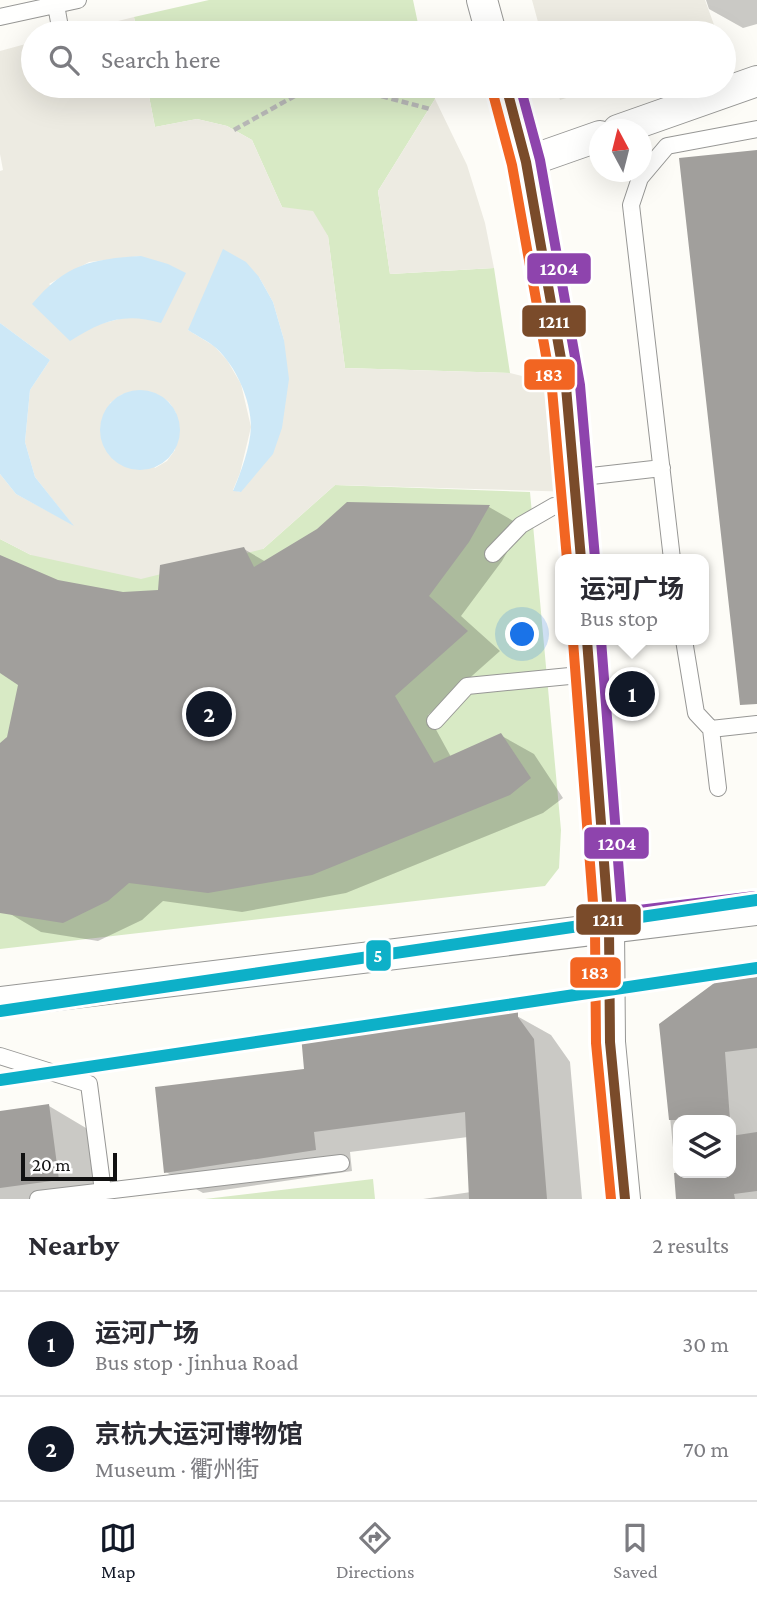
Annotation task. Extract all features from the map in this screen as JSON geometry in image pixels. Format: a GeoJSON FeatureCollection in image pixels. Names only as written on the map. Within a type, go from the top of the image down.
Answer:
{"type":"FeatureCollection","features":[{"type":"Feature","properties":{"kind":"street"},"geometry":{"type":"LineString","coordinates":[[482,0],[488,21]]}},
{"type":"Feature","properties":{"kind":"street"},"geometry":{"type":"LineString","coordinates":[[736,88],[757,81]]}},
{"type":"Feature","properties":{"kind":"street"},"geometry":{"type":"LineString","coordinates":[[509,98],[526,162],[566,387],[581,554]]}},
{"type":"Feature","properties":{"kind":"street"},"geometry":{"type":"LineString","coordinates":[[649,119],[709,98]]}},
{"type":"Feature","properties":{"kind":"street"},"geometry":{"type":"LineString","coordinates":[[526,162],[589,140]]}},
{"type":"Feature","properties":{"kind":"street"},"geometry":{"type":"LineString","coordinates":[[587,645],[609,928],[610,1042],[625,1199]]}},
{"type":"Feature","properties":{"kind":"street"},"geometry":{"type":"LineString","coordinates":[[0,1002],[757,910]]}},
{"type":"Feature","properties":{"kind":"lane"},"geometry":{"type":"LineString","coordinates":[[0,17],[78,0]]}},
{"type":"Feature","properties":{"kind":"lane"},"geometry":{"type":"LineString","coordinates":[[56,5],[59,21]]}},
{"type":"Feature","properties":{"kind":"lane"},"geometry":{"type":"LineString","coordinates":[[671,554],[631,205],[640,178],[667,146],[757,129]]}},
{"type":"Feature","properties":{"kind":"lane"},"geometry":{"type":"LineString","coordinates":[[493,554],[521,524],[576,491],[662,468]]}},
{"type":"Feature","properties":{"kind":"lane"},"geometry":{"type":"LineString","coordinates":[[685,645],[696,713],[711,729],[718,788]]}},
{"type":"Feature","properties":{"kind":"lane"},"geometry":{"type":"LineString","coordinates":[[435,722],[467,686],[590,674]]}},
{"type":"Feature","properties":{"kind":"lane"},"geometry":{"type":"LineString","coordinates":[[711,729],[757,724]]}},
{"type":"Feature","properties":{"kind":"lane"},"geometry":{"type":"LineString","coordinates":[[0,1056],[89,1084],[103,1191]]}},
{"type":"Feature","properties":{"kind":"lane"},"geometry":{"type":"LineString","coordinates":[[38,1199],[341,1163]]}},
{"type":"Feature","properties":{"kind":"path"},"geometry":{"type":"LineString","coordinates":[[234,130],[291,98]]}},
{"type":"Feature","properties":{"kind":"path"},"geometry":{"type":"LineString","coordinates":[[390,98],[430,108]]}},
{"type":"Feature","properties":{"kind":"green space"},"geometry":{"type":"Polygon","coordinates":[[[209,0],[413,0],[417,21],[135,21],[134,17],[209,0]]]}},
{"type":"Feature","properties":{"kind":"green space"},"geometry":{"type":"Polygon","coordinates":[[[149,98],[435,98],[378,191],[390,274],[494,268],[510,373],[345,368],[328,236],[282,207],[252,140],[227,126],[197,119],[155,127],[149,98]]]}},
{"type":"Feature","properties":{"kind":"green space"},"geometry":{"type":"Polygon","coordinates":[[[335,485],[530,492],[561,830],[559,868],[545,886],[0,949],[0,539],[31,555],[263,549],[335,485]]]}},
{"type":"Feature","properties":{"kind":"green space"},"geometry":{"type":"Polygon","coordinates":[[[373,1179],[375,1199],[205,1199],[373,1179]]]}},
{"type":"Feature","properties":{"kind":"shaded area"},"geometry":{"type":"Polygon","coordinates":[[[532,0],[705,0],[713,21],[538,21],[532,0]]]}},
{"type":"Feature","properties":{"kind":"shaded area"},"geometry":{"type":"Polygon","coordinates":[[[134,17],[135,21],[118,21],[134,17]]]}},
{"type":"Feature","properties":{"kind":"shaded area"},"geometry":{"type":"Polygon","coordinates":[[[21,45],[21,98],[149,98],[155,127],[197,119],[227,126],[252,140],[282,207],[313,211],[328,236],[345,368],[510,373],[566,387],[576,492],[335,485],[263,549],[141,579],[31,555],[0,539],[0,474],[16,494],[72,524],[35,477],[25,442],[30,390],[50,360],[0,323],[0,171],[3,170],[0,154],[0,51],[21,45]],[[141,256],[89,262],[49,284],[96,325],[123,318],[144,318],[141,256]],[[259,277],[188,330],[214,346],[227,360],[241,384],[251,427],[233,490],[240,492],[284,340],[273,302],[259,277]],[[133,391],[110,403],[155,468],[167,461],[175,450],[176,413],[169,402],[158,395],[133,391]]]}},
{"type":"Feature","properties":{"kind":"shaded area"},"geometry":{"type":"Polygon","coordinates":[[[435,99],[467,165],[485,223],[494,268],[390,274],[378,191],[435,99]]]}},
{"type":"Feature","properties":{"kind":"water"},"geometry":{"type":"Polygon","coordinates":[[[223,249],[246,262],[259,277],[273,302],[284,340],[289,379],[282,428],[273,454],[241,492],[233,491],[245,460],[251,427],[245,395],[236,374],[223,355],[213,345],[188,330],[223,249]]]}},
{"type":"Feature","properties":{"kind":"water"},"geometry":{"type":"Polygon","coordinates":[[[141,256],[186,273],[161,323],[136,318],[114,320],[70,341],[32,304],[56,280],[80,266],[108,259],[141,256]]]}},
{"type":"Feature","properties":{"kind":"water"},"geometry":{"type":"Polygon","coordinates":[[[0,323],[50,360],[30,390],[25,442],[35,477],[74,526],[16,494],[0,474],[0,323]]]}},
{"type":"Feature","properties":{"kind":"water"},"geometry":{"type":"Polygon","coordinates":[[[140,390],[155,393],[168,402],[177,415],[180,430],[177,445],[168,458],[155,467],[140,470],[125,467],[112,458],[103,445],[100,430],[103,415],[112,402],[125,393],[140,390]]]}},
{"type":"Feature","properties":{"kind":"building"},"geometry":{"type":"Polygon","coordinates":[[[757,150],[757,704],[740,705],[679,158],[757,150]]]}},
{"type":"Feature","properties":{"kind":"building"},"geometry":{"type":"Polygon","coordinates":[[[347,502],[490,505],[469,542],[429,596],[468,631],[395,696],[434,763],[501,733],[531,778],[510,795],[312,875],[208,893],[129,883],[108,901],[63,923],[0,913],[0,743],[7,737],[18,685],[0,673],[0,555],[58,580],[123,592],[158,590],[160,565],[244,547],[254,567],[317,529],[347,502]]]}},
{"type":"Feature","properties":{"kind":"building"},"geometry":{"type":"Polygon","coordinates":[[[757,977],[757,1048],[725,1052],[730,1115],[673,1115],[673,1120],[669,1120],[659,1024],[717,981],[757,977]]]}},
{"type":"Feature","properties":{"kind":"building"},"geometry":{"type":"Polygon","coordinates":[[[518,1008],[518,1017],[534,1039],[547,1199],[469,1199],[465,1112],[314,1132],[316,1150],[164,1173],[155,1087],[304,1069],[301,1035],[518,1008]]]}},
{"type":"Feature","properties":{"kind":"building"},"geometry":{"type":"Polygon","coordinates":[[[49,1104],[59,1180],[0,1188],[0,1111],[49,1104]]]}},
{"type":"Feature","properties":{"kind":"building"},"geometry":{"type":"Polygon","coordinates":[[[757,1132],[757,1191],[734,1194],[735,1199],[676,1199],[674,1178],[736,1178],[736,1135],[757,1132]]]}},
{"type":"Feature","properties":{"kind":"transit line","name":"183"},"geometry":{"type":"LineString","coordinates":[[494,98],[512,165],[552,389],[567,554]]}},
{"type":"Feature","properties":{"kind":"transit line","name":"1211"},"geometry":{"type":"LineString","coordinates":[[509,98],[526,162],[566,387],[581,554]]}},
{"type":"Feature","properties":{"kind":"transit line","name":"1204"},"geometry":{"type":"LineString","coordinates":[[523,98],[540,160],[580,385],[595,554]]}},
{"type":"Feature","properties":{"kind":"transit line","name":"183"},"geometry":{"type":"LineString","coordinates":[[573,645],[595,929],[596,1043],[611,1199]]}},
{"type":"Feature","properties":{"kind":"transit line","name":"1211"},"geometry":{"type":"LineString","coordinates":[[587,645],[609,928],[610,1042],[625,1199]]}},
{"type":"Feature","properties":{"kind":"transit line","name":"1204"},"geometry":{"type":"LineString","coordinates":[[601,645],[622,912],[755,896]]}},
{"type":"Feature","properties":{"kind":"transit line","name":"5"},"geometry":{"type":"LineString","coordinates":[[0,1011],[757,900]]}},
{"type":"Feature","properties":{"kind":"transit line","name":"5"},"geometry":{"type":"LineString","coordinates":[[0,1080],[757,968]]}},
{"type":"Feature","properties":{"kind":"place","name":"运河广场"},"geometry":{"type":"Point","coordinates":[632,694]}},
{"type":"Feature","properties":{"kind":"place","name":"京杭大运河博物馆"},"geometry":{"type":"Point","coordinates":[209,714]}}]}
